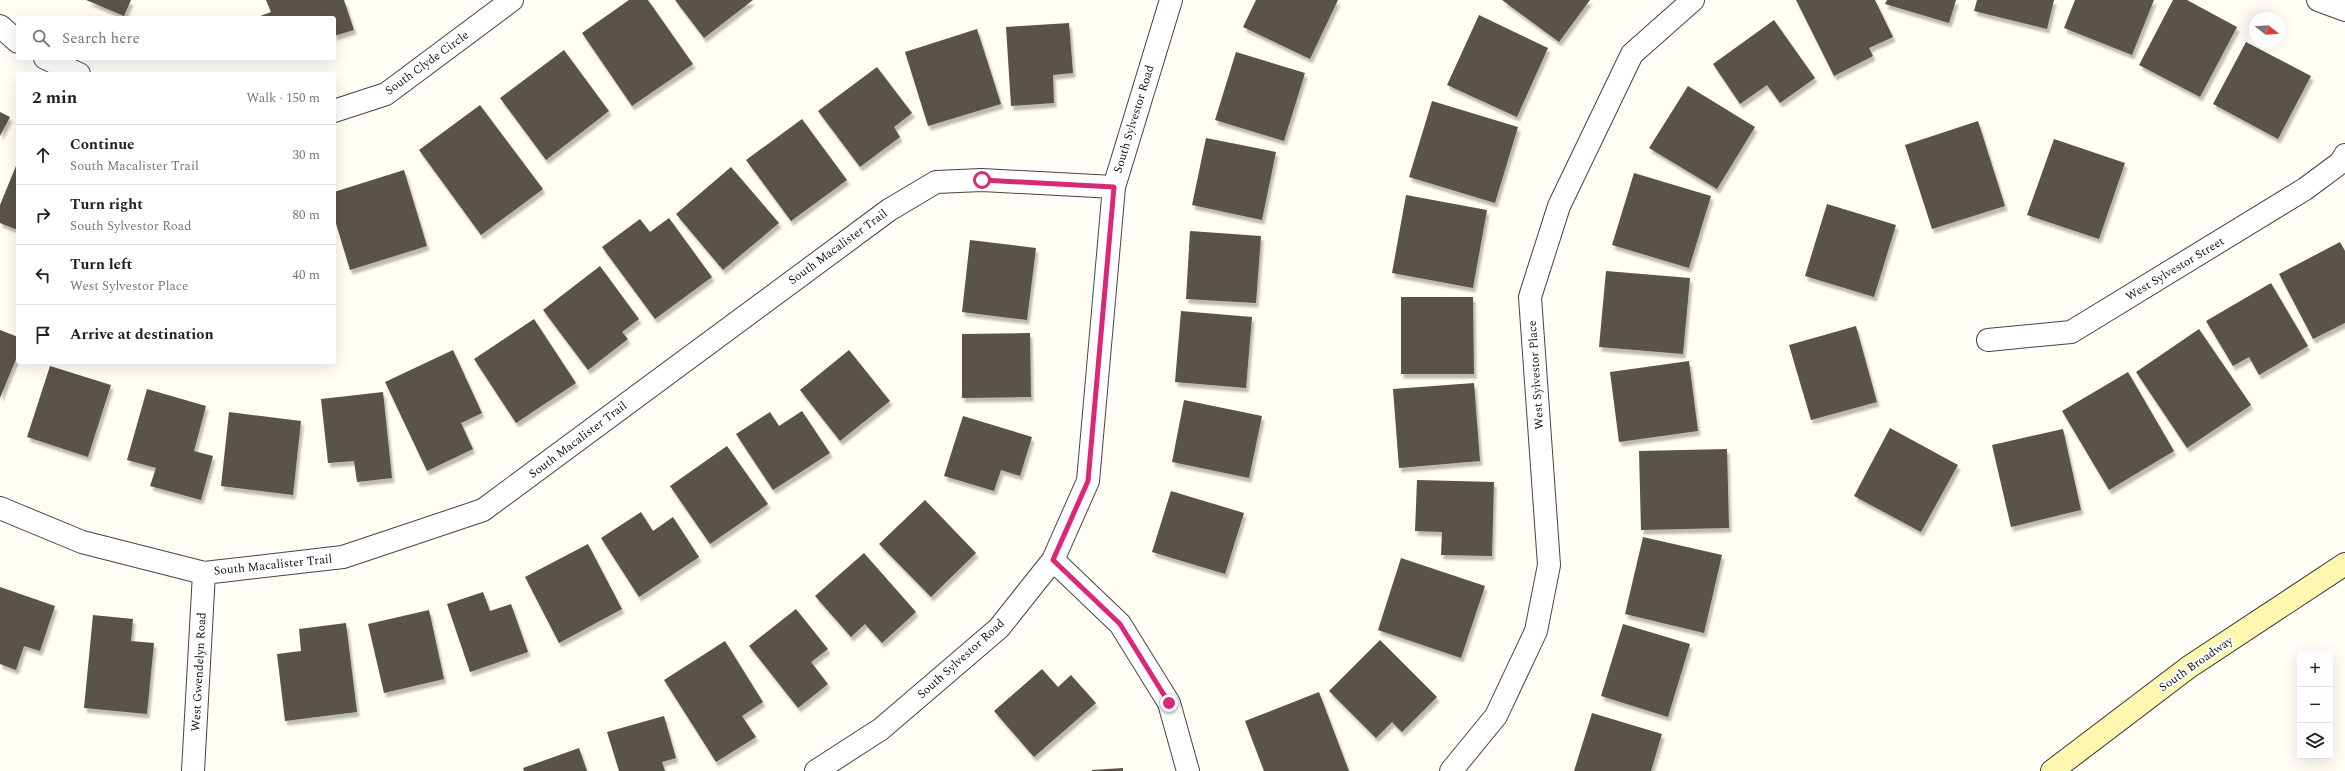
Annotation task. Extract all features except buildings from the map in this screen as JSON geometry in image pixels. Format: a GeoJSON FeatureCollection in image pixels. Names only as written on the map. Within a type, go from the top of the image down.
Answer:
{"type":"FeatureCollection","features":[{"type":"Feature","properties":{"kind":"main road","name":"South Broadway"},"geometry":{"type":"LineString","coordinates":[[2052,771],[2189,667],[2345,564]]}},
{"type":"Feature","properties":{"kind":"street","name":"South Clyde Circle"},"geometry":{"type":"LineString","coordinates":[[336,110],[386,94],[512,0]]}},
{"type":"Feature","properties":{"kind":"street","name":"South Sylvestor Road"},"geometry":{"type":"LineString","coordinates":[[816,771],[881,729],[999,628],[1053,560],[1088,481],[1114,187],[1171,0]]}},
{"type":"Feature","properties":{"kind":"street","name":"West Sylvestor Place"},"geometry":{"type":"LineString","coordinates":[[1451,771],[1496,716],[1536,631],[1548,572],[1549,565],[1530,298],[1558,206],[1632,54],[1693,0]]}},
{"type":"Feature","properties":{"kind":"street"},"geometry":{"type":"LineString","coordinates":[[2318,0],[2345,10]]}},
{"type":"Feature","properties":{"kind":"street"},"geometry":{"type":"LineString","coordinates":[[0,26],[16,40]]}},
{"type":"Feature","properties":{"kind":"street"},"geometry":{"type":"LineString","coordinates":[[49,60],[75,72]]}},
{"type":"Feature","properties":{"kind":"street","name":"West Sylvestor Street"},"geometry":{"type":"LineString","coordinates":[[1988,340],[2071,332],[2305,189],[2340,163],[2345,155]]}},
{"type":"Feature","properties":{"kind":"street","name":"South Macalister Trail"},"geometry":{"type":"LineString","coordinates":[[0,508],[82,542],[204,573],[343,557],[483,510],[889,210],[936,182],[982,180],[1114,187]]}},
{"type":"Feature","properties":{"kind":"street"},"geometry":{"type":"LineString","coordinates":[[1053,560],[1120,624],[1169,703],[1188,771]]}},
{"type":"Feature","properties":{"kind":"street","name":"West Gwendelyn Road"},"geometry":{"type":"LineString","coordinates":[[193,771],[204,573]]}},
{"type":"Feature","properties":{"kind":"route"},"geometry":{"type":"LineString","coordinates":[[982,180],[1114,187],[1088,481],[1053,560],[1120,624],[1169,703]]}}]}
